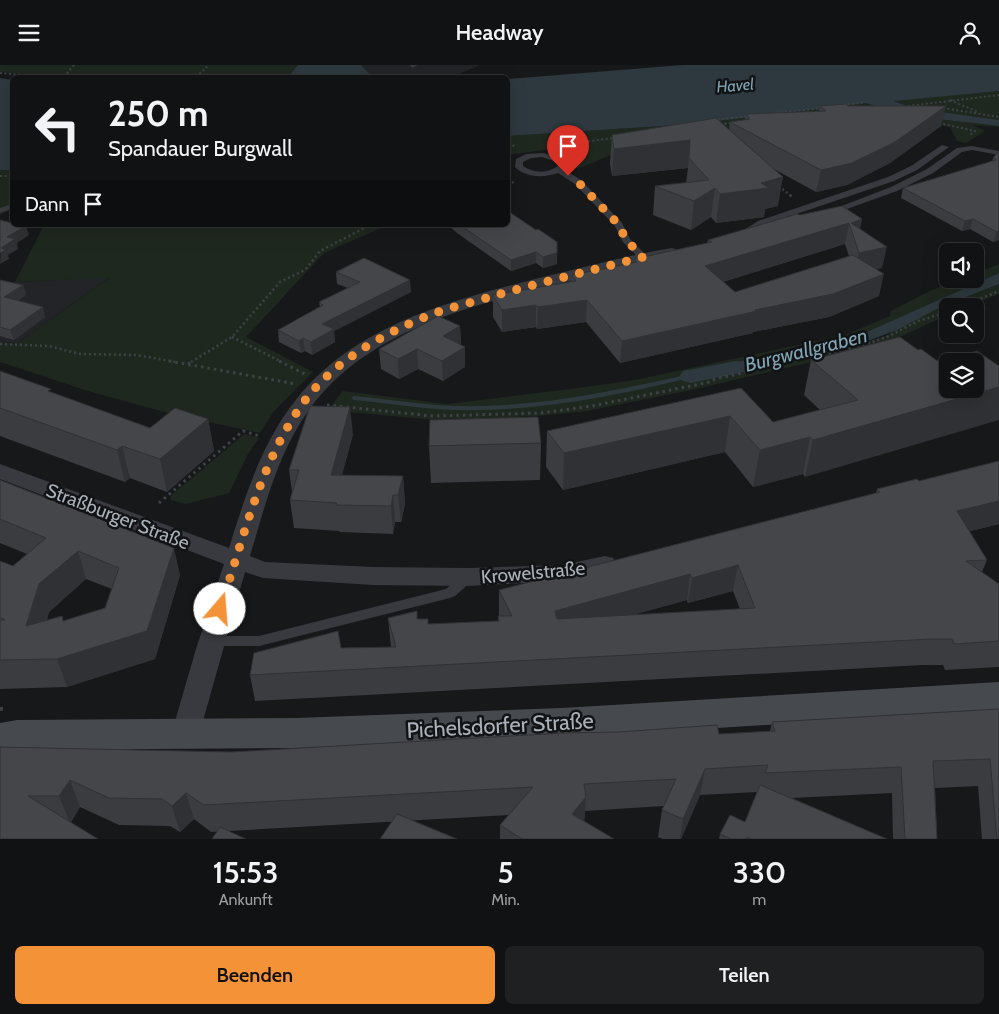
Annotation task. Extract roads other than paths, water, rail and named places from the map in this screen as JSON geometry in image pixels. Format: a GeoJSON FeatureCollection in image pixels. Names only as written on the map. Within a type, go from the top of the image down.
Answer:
{"type":"FeatureCollection","features":[{"type":"Feature","properties":{"kind":"street"},"geometry":{"type":"LineString","coordinates":[[185,735],[210,641],[260,485],[288,428],[312,392],[340,365],[380,337],[426,316],[519,289],[643,257],[688,250]]}},
{"type":"Feature","properties":{"kind":"street","name":"Straßburger Straße"},"geometry":{"type":"LineString","coordinates":[[0,471],[236,561]]}},
{"type":"Feature","properties":{"kind":"street","name":"Krowelstraße"},"geometry":{"type":"LineString","coordinates":[[236,561],[263,570],[373,576],[468,577],[562,573],[627,560]]}},
{"type":"Feature","properties":{"kind":"street","name":"Pichelsdorfer Straße"},"geometry":{"type":"LineString","coordinates":[[0,738],[17,735],[297,733],[562,723],[999,696]]}},
{"type":"Feature","properties":{"kind":"lane"},"geometry":{"type":"LineString","coordinates":[[764,231],[738,236],[761,223],[891,179],[914,168],[945,147]]}},
{"type":"Feature","properties":{"kind":"lane"},"geometry":{"type":"LineString","coordinates":[[817,216],[894,189],[930,171],[960,150],[972,148],[999,153]]}},
{"type":"Feature","properties":{"kind":"lane"},"geometry":{"type":"LineString","coordinates":[[559,170],[562,167],[561,161],[550,156],[529,157],[523,159],[518,164],[522,169],[533,173],[547,173],[559,170],[578,182],[619,225],[626,240],[643,257]]}},
{"type":"Feature","properties":{"kind":"lane"},"geometry":{"type":"LineString","coordinates":[[210,641],[259,641],[450,593],[468,577]]}},
{"type":"Feature","properties":{"kind":"water"},"geometry":{"type":"Polygon","coordinates":[[[298,65],[361,65],[370,75],[290,75],[298,65]]]}},
{"type":"Feature","properties":{"kind":"water","name":"Havel"},"geometry":{"type":"Polygon","coordinates":[[[683,65],[999,65],[999,91],[894,101],[913,108],[999,120],[999,126],[914,116],[866,103],[693,124],[510,136],[510,79],[683,65]]]}},
{"type":"Feature","properties":{"kind":"water"},"geometry":{"type":"Polygon","coordinates":[[[0,78],[10,80],[10,170],[0,170],[0,78]]]}},
{"type":"Feature","properties":{"kind":"water"},"geometry":{"type":"Polygon","coordinates":[[[999,273],[999,284],[964,298],[943,298],[965,288],[984,288],[984,280],[999,273]]]}},
{"type":"Feature","properties":{"kind":"water"},"geometry":{"type":"Polygon","coordinates":[[[939,300],[939,308],[897,330],[862,343],[715,376],[691,371],[851,339],[939,300]]]}},
{"type":"Feature","properties":{"kind":"waterway","name":"Burgwallgraben"},"geometry":{"type":"LineString","coordinates":[[691,376],[736,367]]}},
{"type":"Feature","properties":{"kind":"waterway"},"geometry":{"type":"LineString","coordinates":[[354,398],[457,408],[486,408],[575,399],[691,376]]}}]}
